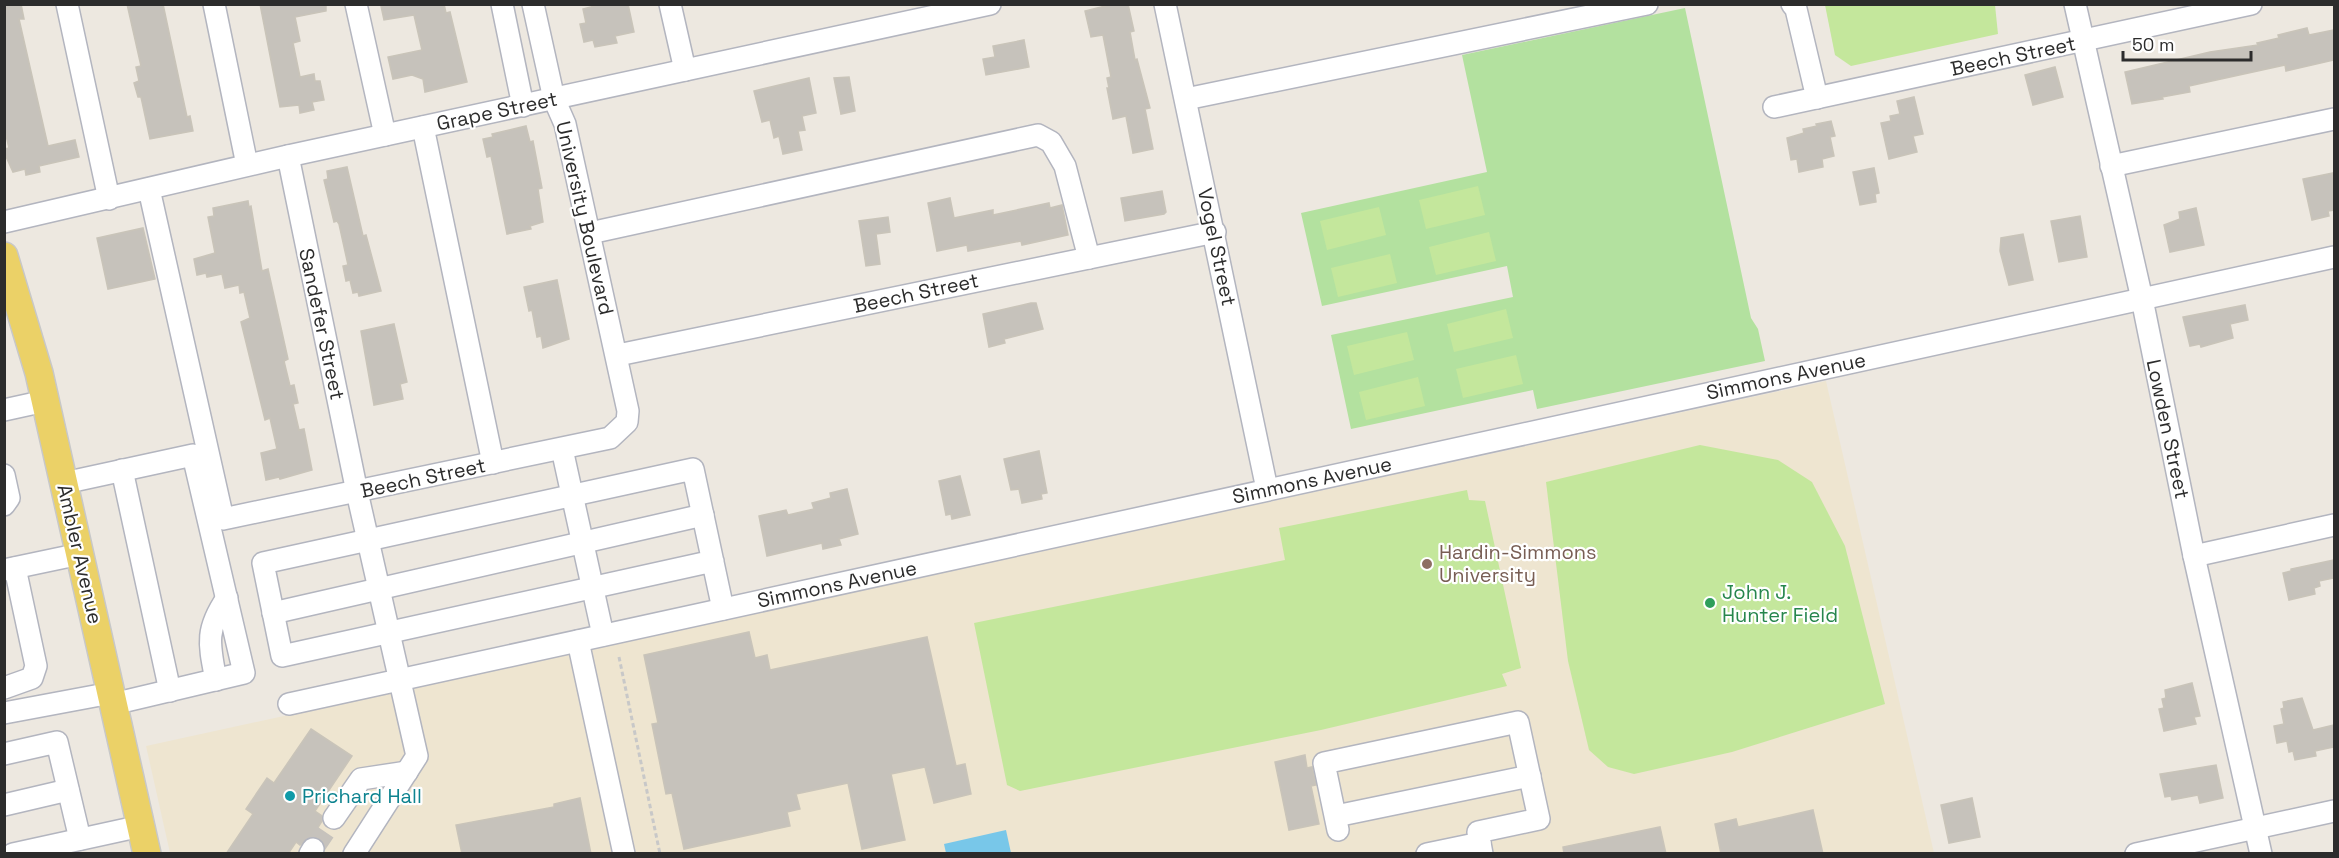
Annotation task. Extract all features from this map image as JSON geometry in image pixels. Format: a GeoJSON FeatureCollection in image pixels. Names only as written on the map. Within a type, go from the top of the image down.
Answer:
{"type":"FeatureCollection","features":[{"type":"Feature","properties":{"kind":"main road","name":"Ambler Avenue"},"geometry":{"type":"LineString","coordinates":[[4,256],[12,297],[45,400],[147,854]]}},
{"type":"Feature","properties":{"kind":"street"},"geometry":{"type":"LineString","coordinates":[[67,4],[109,200]]}},
{"type":"Feature","properties":{"kind":"street"},"geometry":{"type":"LineString","coordinates":[[214,4],[248,165]]}},
{"type":"Feature","properties":{"kind":"street"},"geometry":{"type":"LineString","coordinates":[[356,4],[385,135]]}},
{"type":"Feature","properties":{"kind":"street"},"geometry":{"type":"LineString","coordinates":[[502,4],[523,106]]}},
{"type":"Feature","properties":{"kind":"street","name":"University Boulevard"},"geometry":{"type":"LineString","coordinates":[[533,4],[554,99],[565,124],[618,355],[628,411],[627,422],[620,431]]}},
{"type":"Feature","properties":{"kind":"street"},"geometry":{"type":"LineString","coordinates":[[670,4],[685,70]]}},
{"type":"Feature","properties":{"kind":"street","name":"Grape Street"},"geometry":{"type":"LineString","coordinates":[[4,222],[109,200],[288,156],[990,4]]}},
{"type":"Feature","properties":{"kind":"street","name":"Vogel Street"},"geometry":{"type":"LineString","coordinates":[[1165,4],[1268,489]]}},
{"type":"Feature","properties":{"kind":"street"},"geometry":{"type":"LineString","coordinates":[[1186,99],[1647,4]]}},
{"type":"Feature","properties":{"kind":"street"},"geometry":{"type":"LineString","coordinates":[[1792,4],[1796,9],[1817,98]]}},
{"type":"Feature","properties":{"kind":"street","name":"Lowden Street"},"geometry":{"type":"LineString","coordinates":[[2075,4],[2142,299],[2194,556],[2261,854]]}},
{"type":"Feature","properties":{"kind":"street","name":"Beech Street"},"geometry":{"type":"LineString","coordinates":[[1774,107],[2251,4]]}},
{"type":"Feature","properties":{"kind":"street"},"geometry":{"type":"LineString","coordinates":[[2111,166],[2334,119]]}},
{"type":"Feature","properties":{"kind":"street"},"geometry":{"type":"LineString","coordinates":[[423,127],[493,463]]}},
{"type":"Feature","properties":{"kind":"street"},"geometry":{"type":"LineString","coordinates":[[590,233],[1038,135],[1051,142],[1065,166],[1089,258]]}},
{"type":"Feature","properties":{"kind":"street","name":"Sandefer Street"},"geometry":{"type":"LineString","coordinates":[[288,156],[357,492],[417,756],[354,854]]}},
{"type":"Feature","properties":{"kind":"street","name":"Beech Street"},"geometry":{"type":"LineString","coordinates":[[149,189],[223,519],[562,449],[610,438],[620,431]]}},
{"type":"Feature","properties":{"kind":"street","name":"Beech Street"},"geometry":{"type":"LineString","coordinates":[[618,355],[1215,232]]}},
{"type":"Feature","properties":{"kind":"street","name":"Simmons Avenue"},"geometry":{"type":"LineString","coordinates":[[289,704],[2334,257]]}},
{"type":"Feature","properties":{"kind":"street"},"geometry":{"type":"LineString","coordinates":[[4,410],[45,400]]}},
{"type":"Feature","properties":{"kind":"street"},"geometry":{"type":"LineString","coordinates":[[562,449],[603,635]]}},
{"type":"Feature","properties":{"kind":"street"},"geometry":{"type":"LineString","coordinates":[[4,713],[170,691],[244,673],[193,455],[64,483]]}},
{"type":"Feature","properties":{"kind":"street"},"geometry":{"type":"LineString","coordinates":[[713,561],[282,657],[263,563],[693,469],[713,561],[723,609]]}},
{"type":"Feature","properties":{"kind":"street"},"geometry":{"type":"LineString","coordinates":[[122,471],[170,691]]}},
{"type":"Feature","properties":{"kind":"street"},"geometry":{"type":"LineString","coordinates":[[4,475],[9,498],[4,505]]}},
{"type":"Feature","properties":{"kind":"street"},"geometry":{"type":"LineString","coordinates":[[273,613],[703,516]]}},
{"type":"Feature","properties":{"kind":"street"},"geometry":{"type":"LineString","coordinates":[[2194,556],[2334,525]]}},
{"type":"Feature","properties":{"kind":"street"},"geometry":{"type":"LineString","coordinates":[[4,688],[32,678],[36,666],[10,569],[80,554]]}},
{"type":"Feature","properties":{"kind":"street"},"geometry":{"type":"LineString","coordinates":[[216,680],[209,635],[216,614],[227,598]]}},
{"type":"Feature","properties":{"kind":"street"},"geometry":{"type":"LineString","coordinates":[[578,641],[624,854]]}},
{"type":"Feature","properties":{"kind":"street"},"geometry":{"type":"LineString","coordinates":[[1427,854],[1481,848],[1478,832],[1539,819],[1530,776],[1518,722],[1324,763],[1337,823],[1530,776]]}},
{"type":"Feature","properties":{"kind":"street"},"geometry":{"type":"LineString","coordinates":[[4,754],[57,742],[80,839]]}},
{"type":"Feature","properties":{"kind":"street"},"geometry":{"type":"LineString","coordinates":[[334,818],[361,779],[407,772]]}},
{"type":"Feature","properties":{"kind":"street"},"geometry":{"type":"LineString","coordinates":[[4,805],[68,790]]}},
{"type":"Feature","properties":{"kind":"street"},"geometry":{"type":"LineString","coordinates":[[2136,854],[2334,811]]}},
{"type":"Feature","properties":{"kind":"street"},"geometry":{"type":"LineString","coordinates":[[13,854],[141,826]]}},
{"type":"Feature","properties":{"kind":"path"},"geometry":{"type":"LineString","coordinates":[[619,657],[660,854]]}},
{"type":"Feature","properties":{"kind":"shaded area","name":"Hardin-Simmons University"},"geometry":{"type":"Polygon","coordinates":[[[1826,381],[1934,853],[170,853],[146,746],[1826,381]]]}},
{"type":"Feature","properties":{"kind":"green space"},"geometry":{"type":"Polygon","coordinates":[[[1825,5],[1995,5],[1998,34],[1851,66],[1835,55],[1825,5]]]}},
{"type":"Feature","properties":{"kind":"green space"},"geometry":{"type":"Polygon","coordinates":[[[1685,8],[1751,318],[1758,329],[1765,361],[1537,409],[1533,390],[1351,429],[1331,335],[1513,297],[1507,266],[1322,306],[1301,213],[1487,172],[1462,55],[1685,8]]]}},
{"type":"Feature","properties":{"kind":"green space"},"geometry":{"type":"Polygon","coordinates":[[[1478,186],[1485,215],[1426,229],[1419,200],[1478,186]]]}},
{"type":"Feature","properties":{"kind":"green space"},"geometry":{"type":"Polygon","coordinates":[[[1379,207],[1386,235],[1327,250],[1320,221],[1379,207]]]}},
{"type":"Feature","properties":{"kind":"green space"},"geometry":{"type":"Polygon","coordinates":[[[1489,232],[1496,261],[1436,275],[1429,247],[1489,232]]]}},
{"type":"Feature","properties":{"kind":"green space"},"geometry":{"type":"Polygon","coordinates":[[[1390,254],[1397,283],[1338,297],[1331,268],[1390,254]]]}},
{"type":"Feature","properties":{"kind":"green space"},"geometry":{"type":"Polygon","coordinates":[[[1506,309],[1513,338],[1454,352],[1447,324],[1506,309]]]}},
{"type":"Feature","properties":{"kind":"green space"},"geometry":{"type":"Polygon","coordinates":[[[1407,332],[1414,360],[1354,375],[1347,346],[1407,332]]]}},
{"type":"Feature","properties":{"kind":"green space"},"geometry":{"type":"Polygon","coordinates":[[[1516,355],[1523,384],[1463,398],[1456,369],[1516,355]]]}},
{"type":"Feature","properties":{"kind":"green space"},"geometry":{"type":"Polygon","coordinates":[[[1418,377],[1425,406],[1366,420],[1359,392],[1418,377]]]}},
{"type":"Feature","properties":{"kind":"green space","name":"John J. Hunter Field"},"geometry":{"type":"Polygon","coordinates":[[[1700,445],[1778,460],[1812,482],[1845,546],[1885,704],[1732,752],[1634,774],[1608,767],[1589,750],[1568,661],[1546,482],[1700,445]]]}},
{"type":"Feature","properties":{"kind":"green space"},"geometry":{"type":"Polygon","coordinates":[[[1467,490],[1469,500],[1485,501],[1521,668],[1502,674],[1507,686],[1321,730],[1020,791],[1007,785],[974,623],[1285,560],[1279,528],[1467,490]]]}},
{"type":"Feature","properties":{"kind":"water"},"geometry":{"type":"Polygon","coordinates":[[[1006,830],[1011,853],[946,853],[944,844],[1006,830]]]}},
{"type":"Feature","properties":{"kind":"building"},"geometry":{"type":"Polygon","coordinates":[[[4,4],[21,4],[24,19],[19,19],[48,146],[75,140],[79,157],[39,166],[40,172],[26,175],[25,169],[13,172],[4,152],[4,149],[9,148],[4,127],[4,4]]]}},
{"type":"Feature","properties":{"kind":"building"},"geometry":{"type":"Polygon","coordinates":[[[127,4],[163,4],[187,117],[190,116],[193,131],[150,139],[141,97],[138,97],[134,83],[139,81],[136,67],[141,66],[127,4]]]}},
{"type":"Feature","properties":{"kind":"building"},"geometry":{"type":"Polygon","coordinates":[[[260,4],[326,4],[326,11],[295,17],[300,41],[293,43],[300,77],[314,74],[315,81],[320,81],[324,100],[312,102],[314,110],[300,113],[299,105],[280,107],[260,4]]]}},
{"type":"Feature","properties":{"kind":"building"},"geometry":{"type":"Polygon","coordinates":[[[444,4],[446,13],[450,12],[467,82],[425,92],[423,79],[412,75],[393,79],[388,57],[422,50],[414,15],[384,20],[381,6],[444,4]]]}},
{"type":"Feature","properties":{"kind":"building"},"geometry":{"type":"Polygon","coordinates":[[[602,4],[628,4],[634,32],[615,36],[617,43],[595,47],[593,40],[584,42],[580,24],[586,23],[583,9],[602,4]]]}},
{"type":"Feature","properties":{"kind":"building"},"geometry":{"type":"Polygon","coordinates":[[[1113,4],[1128,4],[1134,31],[1130,32],[1135,60],[1137,59],[1150,108],[1145,109],[1153,149],[1133,153],[1126,116],[1113,119],[1107,88],[1109,88],[1107,78],[1111,77],[1103,35],[1091,37],[1085,11],[1113,4]]]}},
{"type":"Feature","properties":{"kind":"building"},"geometry":{"type":"Polygon","coordinates":[[[2307,28],[2309,35],[2334,30],[2334,60],[2286,71],[2285,65],[2189,86],[2190,92],[2132,104],[2125,72],[2210,52],[2258,45],[2257,43],[2279,38],[2278,35],[2307,28]]]}},
{"type":"Feature","properties":{"kind":"building"},"geometry":{"type":"Polygon","coordinates":[[[1024,40],[1029,67],[986,75],[983,59],[995,57],[993,46],[1024,40]]]}},
{"type":"Feature","properties":{"kind":"building"},"geometry":{"type":"Polygon","coordinates":[[[2055,67],[2063,97],[2033,105],[2025,75],[2055,67]]]}},
{"type":"Feature","properties":{"kind":"building"},"geometry":{"type":"Polygon","coordinates":[[[849,77],[855,111],[841,114],[834,78],[849,77]]]}},
{"type":"Feature","properties":{"kind":"building"},"geometry":{"type":"Polygon","coordinates":[[[809,78],[816,113],[802,116],[805,130],[798,131],[802,150],[783,154],[779,136],[774,138],[770,120],[762,122],[754,91],[809,78]]]}},
{"type":"Feature","properties":{"kind":"building"},"geometry":{"type":"Polygon","coordinates":[[[1914,97],[1923,134],[1913,136],[1917,152],[1889,159],[1881,123],[1891,121],[1890,116],[1900,114],[1897,101],[1914,97]]]}},
{"type":"Feature","properties":{"kind":"building"},"geometry":{"type":"Polygon","coordinates":[[[1831,121],[1835,136],[1830,137],[1834,156],[1822,159],[1823,167],[1799,172],[1797,159],[1791,160],[1787,138],[1804,133],[1803,129],[1831,121]]]}},
{"type":"Feature","properties":{"kind":"building"},"geometry":{"type":"Polygon","coordinates":[[[526,126],[530,142],[533,141],[542,188],[538,189],[543,222],[530,226],[531,229],[507,234],[491,156],[487,157],[483,139],[493,137],[492,134],[526,126]]]}},
{"type":"Feature","properties":{"kind":"building"},"geometry":{"type":"Polygon","coordinates":[[[347,167],[363,236],[366,235],[381,291],[359,296],[358,292],[353,293],[350,280],[346,281],[343,266],[348,265],[339,224],[337,221],[334,222],[324,180],[328,179],[327,171],[347,167]]]}},
{"type":"Feature","properties":{"kind":"building"},"geometry":{"type":"Polygon","coordinates":[[[1874,168],[1879,193],[1875,194],[1876,202],[1860,205],[1853,172],[1874,168]]]}},
{"type":"Feature","properties":{"kind":"building"},"geometry":{"type":"Polygon","coordinates":[[[2333,173],[2334,210],[2328,211],[2329,216],[2312,220],[2303,179],[2333,173]]]}},
{"type":"Feature","properties":{"kind":"building"},"geometry":{"type":"Polygon","coordinates":[[[1162,191],[1166,212],[1164,214],[1125,221],[1121,198],[1162,191]]]}},
{"type":"Feature","properties":{"kind":"building"},"geometry":{"type":"Polygon","coordinates":[[[950,198],[954,218],[993,210],[993,215],[1049,203],[1050,208],[1062,205],[1068,235],[1022,245],[1021,241],[968,251],[967,245],[937,251],[928,203],[950,198]]]}},
{"type":"Feature","properties":{"kind":"building"},"geometry":{"type":"Polygon","coordinates":[[[248,201],[249,207],[251,206],[262,271],[268,269],[288,359],[284,361],[290,386],[294,385],[298,403],[293,404],[299,430],[304,429],[312,470],[280,479],[279,477],[266,480],[261,453],[277,449],[270,418],[265,420],[241,322],[250,318],[244,292],[240,293],[239,285],[225,288],[222,274],[207,277],[206,273],[197,275],[194,259],[215,253],[208,217],[214,216],[213,208],[248,201]]]}},
{"type":"Feature","properties":{"kind":"building"},"geometry":{"type":"Polygon","coordinates":[[[2196,208],[2204,245],[2170,252],[2164,225],[2180,219],[2179,212],[2196,208]]]}},
{"type":"Feature","properties":{"kind":"building"},"geometry":{"type":"Polygon","coordinates":[[[2080,216],[2087,257],[2059,262],[2051,221],[2080,216]]]}},
{"type":"Feature","properties":{"kind":"building"},"geometry":{"type":"Polygon","coordinates":[[[888,217],[890,232],[876,234],[880,264],[866,266],[859,221],[888,217]]]}},
{"type":"Feature","properties":{"kind":"building"},"geometry":{"type":"Polygon","coordinates":[[[143,228],[155,279],[108,289],[97,238],[143,228]]]}},
{"type":"Feature","properties":{"kind":"building"},"geometry":{"type":"Polygon","coordinates":[[[2023,234],[2033,280],[2009,285],[2000,251],[2001,238],[2023,234]]]}},
{"type":"Feature","properties":{"kind":"building"},"geometry":{"type":"Polygon","coordinates":[[[557,280],[569,339],[543,348],[541,336],[537,337],[532,310],[529,311],[524,287],[557,280]]]}},
{"type":"Feature","properties":{"kind":"building"},"geometry":{"type":"Polygon","coordinates":[[[1036,303],[1043,329],[1004,339],[1005,343],[989,347],[983,314],[1036,303]]]}},
{"type":"Feature","properties":{"kind":"building"},"geometry":{"type":"Polygon","coordinates":[[[2245,305],[2248,320],[2230,324],[2233,338],[2201,347],[2200,344],[2190,346],[2183,317],[2245,305]]]}},
{"type":"Feature","properties":{"kind":"building"},"geometry":{"type":"Polygon","coordinates":[[[394,324],[407,382],[400,384],[403,399],[374,405],[361,331],[394,324]]]}},
{"type":"Feature","properties":{"kind":"building"},"geometry":{"type":"Polygon","coordinates":[[[1039,451],[1047,493],[1041,494],[1042,499],[1022,503],[1019,489],[1011,490],[1004,459],[1039,451]]]}},
{"type":"Feature","properties":{"kind":"building"},"geometry":{"type":"Polygon","coordinates":[[[960,476],[970,515],[952,519],[951,514],[946,515],[939,481],[960,476]]]}},
{"type":"Feature","properties":{"kind":"building"},"geometry":{"type":"Polygon","coordinates":[[[847,489],[858,534],[839,539],[841,545],[823,549],[822,543],[767,556],[759,516],[786,510],[788,515],[814,509],[812,503],[831,498],[830,493],[847,489]]]}},
{"type":"Feature","properties":{"kind":"building"},"geometry":{"type":"Polygon","coordinates":[[[2334,560],[2334,578],[2319,581],[2320,586],[2314,588],[2315,594],[2289,600],[2283,573],[2291,569],[2334,560]]]}},
{"type":"Feature","properties":{"kind":"building"},"geometry":{"type":"Polygon","coordinates":[[[749,632],[755,658],[767,655],[770,670],[927,637],[956,766],[965,764],[971,794],[934,803],[925,767],[891,774],[905,840],[862,849],[848,783],[796,794],[800,809],[787,812],[790,826],[684,849],[672,793],[666,794],[652,724],[658,723],[644,655],[749,632]]]}},
{"type":"Feature","properties":{"kind":"building"},"geometry":{"type":"Polygon","coordinates":[[[2192,683],[2200,716],[2194,717],[2196,724],[2164,731],[2159,709],[2164,708],[2162,699],[2166,698],[2165,690],[2192,683]]]}},
{"type":"Feature","properties":{"kind":"building"},"geometry":{"type":"Polygon","coordinates":[[[2302,698],[2313,730],[2334,725],[2334,747],[2315,751],[2316,756],[2295,760],[2293,751],[2289,752],[2287,741],[2277,743],[2274,726],[2284,724],[2281,709],[2284,708],[2283,702],[2302,698]]]}},
{"type":"Feature","properties":{"kind":"building","name":"Prichard Hall"},"geometry":{"type":"Polygon","coordinates":[[[311,729],[352,756],[315,811],[322,816],[322,821],[312,837],[300,845],[296,842],[288,854],[226,854],[253,814],[246,809],[267,778],[274,783],[311,729]]]}},
{"type":"Feature","properties":{"kind":"building"},"geometry":{"type":"Polygon","coordinates":[[[1305,755],[1307,768],[1312,767],[1316,785],[1311,786],[1319,824],[1289,830],[1275,762],[1305,755]]]}},
{"type":"Feature","properties":{"kind":"building"},"geometry":{"type":"Polygon","coordinates":[[[2216,765],[2223,798],[2200,803],[2198,795],[2172,800],[2171,796],[2165,797],[2160,774],[2216,765]]]}},
{"type":"Feature","properties":{"kind":"building"},"geometry":{"type":"Polygon","coordinates":[[[580,798],[591,854],[462,854],[456,825],[554,807],[554,804],[580,798]]]}},
{"type":"Feature","properties":{"kind":"building"},"geometry":{"type":"Polygon","coordinates":[[[1972,798],[1980,837],[1949,843],[1941,805],[1972,798]]]}},
{"type":"Feature","properties":{"kind":"building"},"geometry":{"type":"Polygon","coordinates":[[[1813,810],[1823,854],[1721,854],[1715,824],[1736,819],[1738,827],[1813,810]]]}},
{"type":"Feature","properties":{"kind":"building"},"geometry":{"type":"Polygon","coordinates":[[[1660,827],[1666,854],[1564,854],[1563,847],[1660,827]]]}},
{"type":"Feature","properties":{"kind":"tunnel"},"geometry":{"type":"LineString","coordinates":[[313,849],[334,818]]}},
{"type":"Feature","properties":{"kind":"place","name":"Hardin-Simmons University"},"geometry":{"type":"Point","coordinates":[1427,564]}},
{"type":"Feature","properties":{"kind":"place","name":"John J. Hunter Field"},"geometry":{"type":"Point","coordinates":[1710,603]}},
{"type":"Feature","properties":{"kind":"place","name":"Prichard Hall"},"geometry":{"type":"Point","coordinates":[290,796]}}]}
